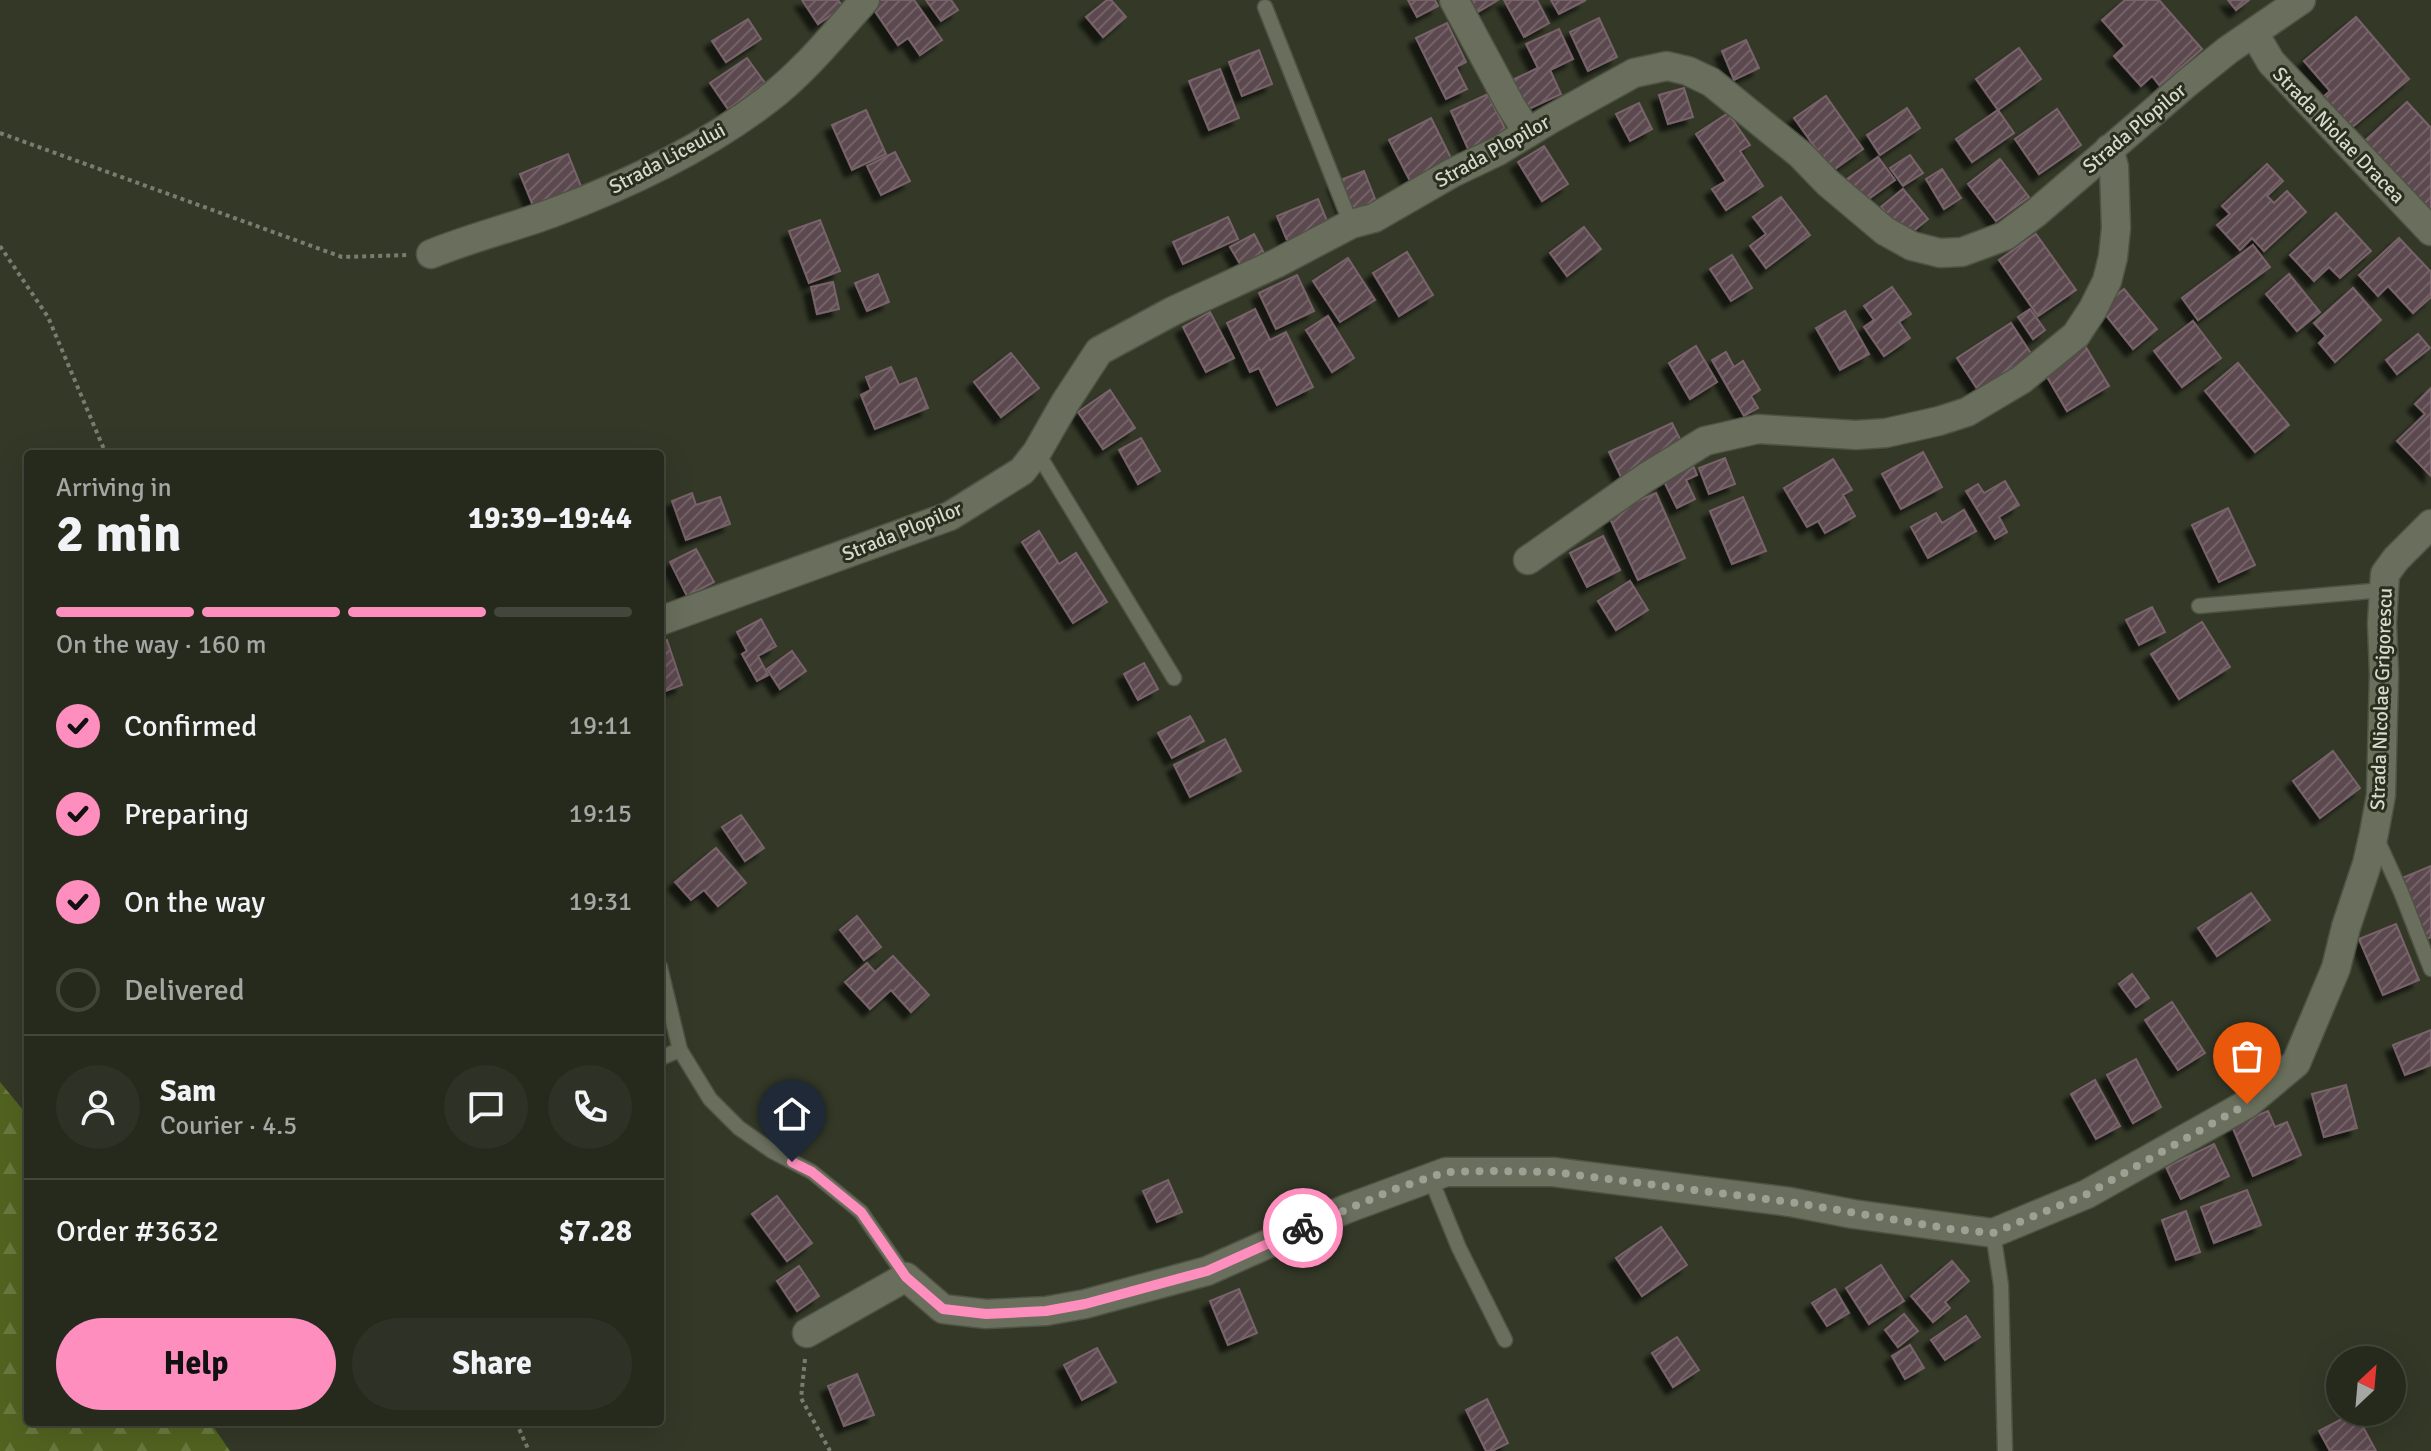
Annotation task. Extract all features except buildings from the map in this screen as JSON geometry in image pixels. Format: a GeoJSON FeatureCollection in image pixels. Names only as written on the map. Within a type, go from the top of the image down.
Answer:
{"type":"FeatureCollection","features":[{"type":"Feature","properties":{"kind":"street","name":"Strada Liceului"},"geometry":{"type":"LineString","coordinates":[[431,254],[552,213],[625,183],[710,138],[770,98],[833,37],[865,0]]}},
{"type":"Feature","properties":{"kind":"street"},"geometry":{"type":"LineString","coordinates":[[1454,0],[1528,133]]}},
{"type":"Feature","properties":{"kind":"street","name":"Strada Plopilor"},"geometry":{"type":"LineString","coordinates":[[664,620],[950,516],[1022,471],[1099,351],[1173,311],[1277,263],[1351,224],[1374,218],[1634,73],[1667,66],[1688,71],[1711,82],[1801,155],[1836,190],[1885,231],[1912,246],[1940,253],[1962,252],[2005,236],[2187,83],[2301,0]]}},
{"type":"Feature","properties":{"kind":"street","name":"Strada Niolae Dracea"},"geometry":{"type":"LineString","coordinates":[[2254,33],[2271,62],[2431,231]]}},
{"type":"Feature","properties":{"kind":"street"},"geometry":{"type":"LineString","coordinates":[[1528,560],[1645,478],[1705,441],[1758,429],[1856,435],[1886,433],[1967,412],[2021,380],[2076,335],[2107,281],[2116,228],[2114,167],[2109,149]]}},
{"type":"Feature","properties":{"kind":"street","name":"Strada Nicolae Grigorescu"},"geometry":{"type":"LineString","coordinates":[[906,1277],[943,1309],[986,1314],[1046,1311],[1085,1304],[1207,1271],[1346,1209],[1446,1172],[1553,1172],[1790,1202],[1993,1233],[2087,1194],[2247,1104],[2296,1063],[2336,968],[2364,875],[2381,795],[2385,574],[2431,524]]}},
{"type":"Feature","properties":{"kind":"street"},"geometry":{"type":"LineString","coordinates":[[807,1333],[906,1277]]}},
{"type":"Feature","properties":{"kind":"lane"},"geometry":{"type":"LineString","coordinates":[[1265,7],[1351,224]]}},
{"type":"Feature","properties":{"kind":"lane"},"geometry":{"type":"LineString","coordinates":[[1037,452],[1174,678]]}},
{"type":"Feature","properties":{"kind":"lane"},"geometry":{"type":"LineString","coordinates":[[2199,606],[2383,590]]}},
{"type":"Feature","properties":{"kind":"lane"},"geometry":{"type":"LineString","coordinates":[[2374,833],[2431,969]]}},
{"type":"Feature","properties":{"kind":"lane"},"geometry":{"type":"LineString","coordinates":[[664,984],[680,1050],[710,1099],[739,1128],[772,1151],[812,1172],[861,1212],[906,1277]]}},
{"type":"Feature","properties":{"kind":"lane"},"geometry":{"type":"LineString","coordinates":[[664,1056],[680,1050]]}},
{"type":"Feature","properties":{"kind":"lane"},"geometry":{"type":"LineString","coordinates":[[1430,1177],[1459,1248],[1505,1340]]}},
{"type":"Feature","properties":{"kind":"lane"},"geometry":{"type":"LineString","coordinates":[[1993,1233],[2001,1285],[2005,1451]]}},
{"type":"Feature","properties":{"kind":"path"},"geometry":{"type":"LineString","coordinates":[[0,133],[342,257],[431,254]]}},
{"type":"Feature","properties":{"kind":"path"},"geometry":{"type":"LineString","coordinates":[[0,246],[48,317],[104,450]]}},
{"type":"Feature","properties":{"kind":"path"},"geometry":{"type":"LineString","coordinates":[[807,1333],[801,1398],[830,1451]]}},
{"type":"Feature","properties":{"kind":"path"},"geometry":{"type":"LineString","coordinates":[[518,1426],[529,1451]]}},
{"type":"Feature","properties":{"kind":"green space"},"geometry":{"type":"Polygon","coordinates":[[[0,1082],[24,1111],[24,1426],[213,1426],[230,1451],[0,1451],[0,1082]]]}},
{"type":"Feature","properties":{"kind":"way so far"},"geometry":{"type":"LineString","coordinates":[[1303,1228],[1395,1189],[1446,1172],[1487,1171],[1553,1172],[1790,1202],[1993,1233],[2087,1194],[2247,1104]]}},
{"type":"Feature","properties":{"kind":"route"},"geometry":{"type":"LineString","coordinates":[[792,1162],[812,1172],[861,1212],[906,1277],[943,1309],[986,1314],[1046,1311],[1085,1304],[1207,1271],[1303,1228]]}}]}
